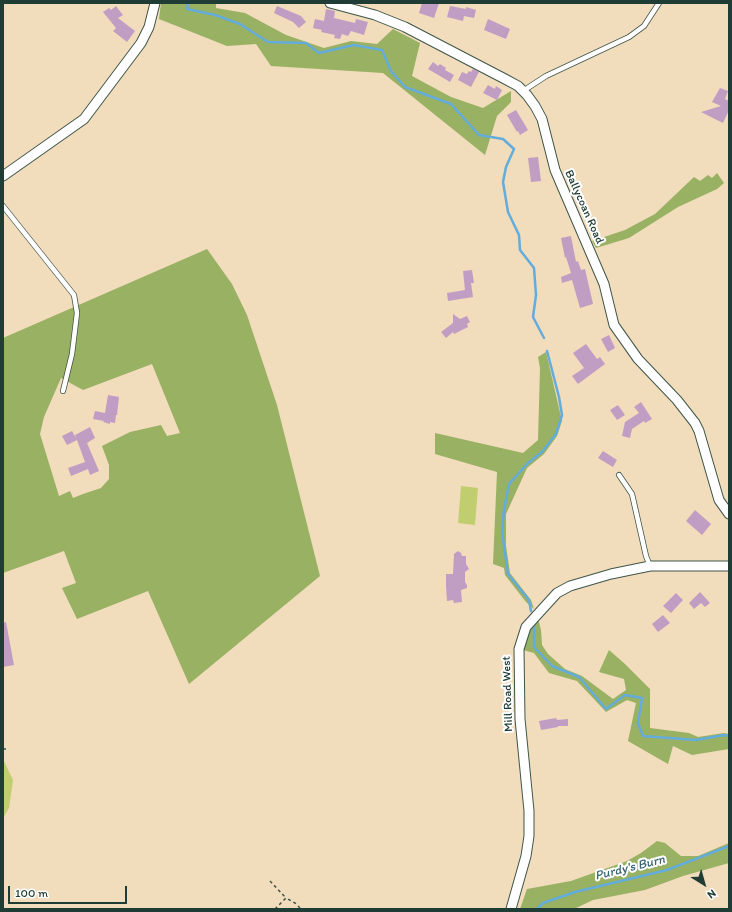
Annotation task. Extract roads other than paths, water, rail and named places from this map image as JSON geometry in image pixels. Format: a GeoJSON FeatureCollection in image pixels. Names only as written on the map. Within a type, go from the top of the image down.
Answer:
{"type":"FeatureCollection","features":[{"type":"Feature","properties":{"kind":"street"},"geometry":{"type":"LineString","coordinates":[[3,176],[84,119],[141,43],[149,28],[155,3]]}},
{"type":"Feature","properties":{"kind":"street","name":"Ballycoan Road"},"geometry":{"type":"LineString","coordinates":[[333,3],[375,15],[405,27],[518,86],[535,106],[542,119],[554,170],[604,284],[614,326],[638,359],[677,400],[695,422],[719,500],[729,514]]}},
{"type":"Feature","properties":{"kind":"street","name":"Mill Road West"},"geometry":{"type":"LineString","coordinates":[[510,909],[526,856],[529,836],[529,811],[520,719],[519,649],[526,627],[557,593],[570,586],[611,574],[650,566],[729,566]]}},
{"type":"Feature","properties":{"kind":"lane"},"geometry":{"type":"LineString","coordinates":[[523,91],[546,76],[630,37],[644,26],[659,3]]}},
{"type":"Feature","properties":{"kind":"lane"},"geometry":{"type":"LineString","coordinates":[[3,206],[74,296],[77,313],[72,354],[64,391]]}},
{"type":"Feature","properties":{"kind":"lane"},"geometry":{"type":"LineString","coordinates":[[619,475],[632,494],[646,556],[650,566]]}},
{"type":"Feature","properties":{"kind":"waterway"},"geometry":{"type":"LineString","coordinates":[[188,3],[187,9],[215,15],[240,24],[268,42],[306,43],[319,53],[354,45],[382,50],[391,71],[405,87],[451,104],[479,135],[503,139],[514,149],[506,167],[503,182],[508,212],[519,235],[520,250],[534,268],[536,295],[533,317],[544,338]]}},
{"type":"Feature","properties":{"kind":"waterway"},"geometry":{"type":"LineString","coordinates":[[531,611],[529,600],[508,574],[502,532],[509,484],[527,464],[542,452],[556,434],[562,415],[547,351]]}},
{"type":"Feature","properties":{"kind":"waterway"},"geometry":{"type":"LineString","coordinates":[[534,627],[534,647],[552,666],[579,677],[606,709],[625,695],[642,698],[638,723],[643,736],[696,740],[724,735],[729,736]]}},
{"type":"Feature","properties":{"kind":"waterway","name":"Purdy's Burn"},"geometry":{"type":"LineString","coordinates":[[537,909],[543,903],[575,892],[667,870],[729,846]]}}]}
